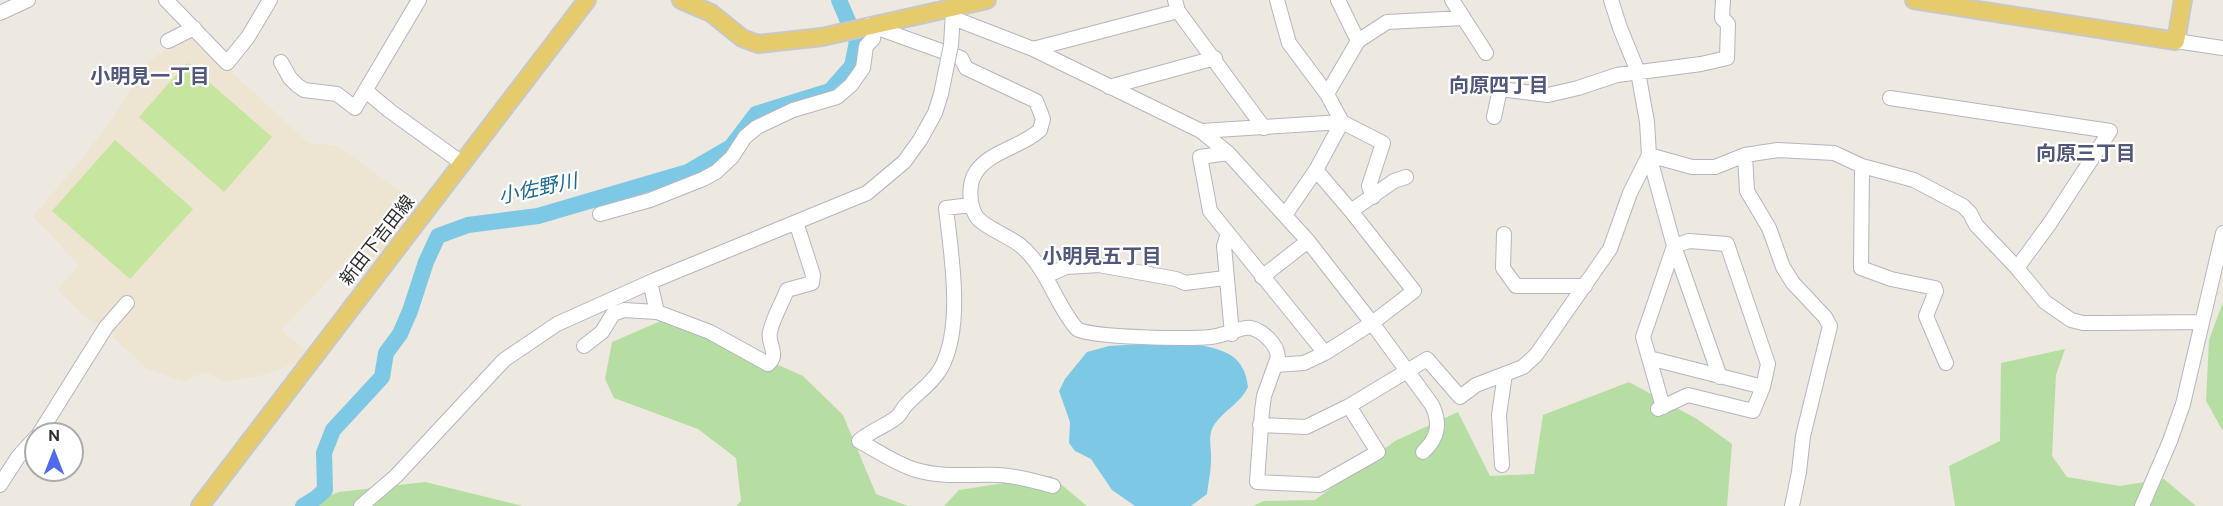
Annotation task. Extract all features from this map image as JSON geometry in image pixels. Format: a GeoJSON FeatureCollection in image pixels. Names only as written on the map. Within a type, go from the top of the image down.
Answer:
{"type":"FeatureCollection","features":[{"type":"Feature","properties":{"kind":"main road","name":"新田下吉田線"},"geometry":{"type":"LineString","coordinates":[[200,506],[587,0]]}},
{"type":"Feature","properties":{"kind":"main road"},"geometry":{"type":"LineString","coordinates":[[681,0],[711,14],[742,38],[758,44],[822,37],[987,0]]}},
{"type":"Feature","properties":{"kind":"main road"},"geometry":{"type":"LineString","coordinates":[[1914,0],[2175,41],[2183,0]]}},
{"type":"Feature","properties":{"kind":"street"},"geometry":{"type":"LineString","coordinates":[[0,14],[28,0]]}},
{"type":"Feature","properties":{"kind":"street"},"geometry":{"type":"LineString","coordinates":[[166,0],[227,63],[248,37],[270,0]]}},
{"type":"Feature","properties":{"kind":"street"},"geometry":{"type":"LineString","coordinates":[[281,62],[290,78],[304,90],[337,94],[355,108],[418,0]]}},
{"type":"Feature","properties":{"kind":"street"},"geometry":{"type":"LineString","coordinates":[[1277,0],[1289,43],[1327,94],[1342,122]]}},
{"type":"Feature","properties":{"kind":"street"},"geometry":{"type":"LineString","coordinates":[[1338,0],[1358,41]]}},
{"type":"Feature","properties":{"kind":"street"},"geometry":{"type":"LineString","coordinates":[[1452,0],[1486,53]]}},
{"type":"Feature","properties":{"kind":"street"},"geometry":{"type":"LineString","coordinates":[[1611,0],[1638,72],[1647,122],[1649,155],[1674,246],[1720,376]]}},
{"type":"Feature","properties":{"kind":"street"},"geometry":{"type":"LineString","coordinates":[[1494,117],[1500,89],[1548,95],[1617,75],[1727,58],[1728,24],[1722,18],[1723,0]]}},
{"type":"Feature","properties":{"kind":"street"},"geometry":{"type":"LineString","coordinates":[[1033,49],[1176,5],[1264,128]]}},
{"type":"Feature","properties":{"kind":"street"},"geometry":{"type":"LineString","coordinates":[[361,506],[396,476],[504,360],[557,324],[650,282],[867,193],[903,162],[921,140],[935,113],[951,45],[953,9],[1201,131],[1228,153],[1308,241],[1432,405],[1438,422],[1436,437],[1423,452]]}},
{"type":"Feature","properties":{"kind":"street"},"geometry":{"type":"LineString","coordinates":[[1327,94],[1358,41],[1387,22],[1463,18]]}},
{"type":"Feature","properties":{"kind":"street"},"geometry":{"type":"LineString","coordinates":[[600,214],[651,200],[703,179],[716,172],[732,157],[745,137],[757,127],[793,110],[837,97],[851,85],[863,68],[866,46],[873,39],[872,26],[961,58],[966,68],[1036,101],[1043,118],[1040,130],[981,166],[972,181],[972,205],[977,218],[1019,244],[1046,276],[1075,327],[1083,332],[1189,337],[1232,334],[1241,328],[1249,327],[1264,336],[1278,351],[1276,365],[1264,396],[1257,482],[1320,485],[1378,452],[1349,406]]}},
{"type":"Feature","properties":{"kind":"street"},"geometry":{"type":"LineString","coordinates":[[168,40],[194,28]]}},
{"type":"Feature","properties":{"kind":"street"},"geometry":{"type":"LineString","coordinates":[[2175,41],[2223,48],[2223,58]]}},
{"type":"Feature","properties":{"kind":"street"},"geometry":{"type":"LineString","coordinates":[[1109,87],[1215,58]]}},
{"type":"Feature","properties":{"kind":"street"},"geometry":{"type":"LineString","coordinates":[[366,91],[462,163]]}},
{"type":"Feature","properties":{"kind":"street"},"geometry":{"type":"LineString","coordinates":[[1890,99],[2110,131],[2050,223],[2017,268]]}},
{"type":"Feature","properties":{"kind":"street"},"geometry":{"type":"LineString","coordinates":[[1285,215],[1316,170],[1342,122]]}},
{"type":"Feature","properties":{"kind":"street"},"geometry":{"type":"LineString","coordinates":[[1201,131],[1342,122],[1383,143],[1369,186],[1373,197]]}},
{"type":"Feature","properties":{"kind":"street"},"geometry":{"type":"LineString","coordinates":[[1649,155],[1692,167],[1715,167],[1745,155],[1778,150],[1834,153],[1862,166],[1914,180],[1963,206],[1970,213],[1976,225],[2017,268],[2045,302],[2071,320],[2094,323],[2202,321]]}},
{"type":"Feature","properties":{"kind":"street"},"geometry":{"type":"LineString","coordinates":[[1228,153],[1200,157],[1210,211],[1325,353]]}},
{"type":"Feature","properties":{"kind":"street"},"geometry":{"type":"LineString","coordinates":[[1260,425],[1306,427],[1349,406],[1427,360],[1460,397],[1476,385],[1531,362],[1610,249],[1630,193],[1649,155]]}},
{"type":"Feature","properties":{"kind":"street"},"geometry":{"type":"LineString","coordinates":[[1745,155],[1747,191],[1769,228],[1783,267],[1793,283],[1825,317],[1830,326],[1803,436],[1792,506]]}},
{"type":"Feature","properties":{"kind":"street"},"geometry":{"type":"LineString","coordinates":[[1862,166],[1862,268],[1891,279],[1935,288],[1936,291],[1926,316],[1946,363]]}},
{"type":"Feature","properties":{"kind":"street"},"geometry":{"type":"LineString","coordinates":[[1276,365],[1304,363],[1325,353],[1372,323],[1414,291],[1316,170]]}},
{"type":"Feature","properties":{"kind":"street"},"geometry":{"type":"LineString","coordinates":[[1351,211],[1394,181],[1406,177]]}},
{"type":"Feature","properties":{"kind":"street"},"geometry":{"type":"LineString","coordinates":[[972,205],[946,208],[953,311],[946,357],[934,378],[897,417],[870,431],[859,441],[904,466],[918,471],[947,475],[1025,478],[1053,486]]}},
{"type":"Feature","properties":{"kind":"street"},"geometry":{"type":"LineString","coordinates":[[584,346],[602,332],[614,314],[624,310],[657,312],[710,332],[768,364],[772,361],[774,351],[769,333],[787,290],[812,283],[813,276],[796,222]]}},
{"type":"Feature","properties":{"kind":"street"},"geometry":{"type":"LineString","coordinates":[[1228,233],[1224,246],[1225,278],[1232,334]]}},
{"type":"Feature","properties":{"kind":"street"},"geometry":{"type":"LineString","coordinates":[[2142,506],[2183,404],[2223,233]]}},
{"type":"Feature","properties":{"kind":"street"},"geometry":{"type":"LineString","coordinates":[[1504,234],[1503,268],[1516,286],[1585,286]]}},
{"type":"Feature","properties":{"kind":"street"},"geometry":{"type":"LineString","coordinates":[[1262,277],[1308,241]]}},
{"type":"Feature","properties":{"kind":"street"},"geometry":{"type":"LineString","coordinates":[[1689,241],[1727,244],[1768,364],[1763,387],[1753,411],[1688,395],[1660,408],[1642,337],[1674,246],[1689,241]]}},
{"type":"Feature","properties":{"kind":"street"},"geometry":{"type":"LineString","coordinates":[[1046,276],[1066,267],[1099,265],[1176,279],[1185,283],[1225,278]]}},
{"type":"Feature","properties":{"kind":"street"},"geometry":{"type":"LineString","coordinates":[[650,282],[657,312]]}},
{"type":"Feature","properties":{"kind":"street"},"geometry":{"type":"LineString","coordinates":[[46,422],[106,327],[127,303]]}},
{"type":"Feature","properties":{"kind":"street"},"geometry":{"type":"LineString","coordinates":[[1649,358],[1763,387]]}},
{"type":"Feature","properties":{"kind":"street"},"geometry":{"type":"LineString","coordinates":[[1502,465],[1499,415],[1505,374]]}},
{"type":"Feature","properties":{"kind":"street"},"geometry":{"type":"LineString","coordinates":[[0,485],[24,451]]}},
{"type":"Feature","properties":{"kind":"shaded area"},"geometry":{"type":"Polygon","coordinates":[[[192,35],[308,143],[338,146],[387,182],[426,206],[380,263],[357,246],[336,272],[281,330],[310,354],[300,362],[262,375],[226,382],[207,373],[193,376],[186,383],[146,368],[108,332],[81,313],[58,290],[79,265],[33,216],[114,117],[149,61],[192,35]]]}},
{"type":"Feature","properties":{"kind":"green space"},"geometry":{"type":"Polygon","coordinates":[[[187,63],[272,137],[224,192],[139,117],[187,63]]]}},
{"type":"Feature","properties":{"kind":"green space"},"geometry":{"type":"Polygon","coordinates":[[[115,140],[193,209],[130,279],[52,211],[115,140]]]}},
{"type":"Feature","properties":{"kind":"green space"},"geometry":{"type":"Polygon","coordinates":[[[2223,302],[2223,431],[2206,401],[2209,340],[2223,302]]]}},
{"type":"Feature","properties":{"kind":"green space"},"geometry":{"type":"Polygon","coordinates":[[[670,317],[803,376],[843,415],[876,494],[908,506],[736,506],[741,501],[736,458],[698,429],[614,398],[605,379],[612,342],[670,317]]]}},
{"type":"Feature","properties":{"kind":"green space"},"geometry":{"type":"Polygon","coordinates":[[[2065,349],[2056,375],[2052,456],[2067,477],[2120,486],[2164,479],[2196,506],[1955,506],[1949,466],[2000,441],[2001,363],[2065,349]]]}},
{"type":"Feature","properties":{"kind":"green space"},"geometry":{"type":"Polygon","coordinates":[[[1629,382],[1697,419],[1732,444],[1727,506],[1253,506],[1264,501],[1315,500],[1395,441],[1458,412],[1490,476],[1534,474],[1543,415],[1629,382]]]}},
{"type":"Feature","properties":{"kind":"green space"},"geometry":{"type":"Polygon","coordinates":[[[1051,476],[1087,506],[944,506],[959,490],[1051,476]]]}},
{"type":"Feature","properties":{"kind":"green space"},"geometry":{"type":"Polygon","coordinates":[[[425,482],[523,506],[302,506],[339,492],[425,482]]]}},
{"type":"Feature","properties":{"kind":"water"},"geometry":{"type":"Polygon","coordinates":[[[1184,344],[1213,348],[1226,352],[1236,359],[1246,375],[1248,387],[1245,393],[1212,429],[1207,494],[1191,506],[1135,506],[1112,490],[1091,459],[1075,451],[1069,443],[1070,422],[1059,391],[1065,379],[1087,352],[1109,346],[1184,344]]]}},
{"type":"Feature","properties":{"kind":"waterway","name":"小佐野川"},"geometry":{"type":"LineString","coordinates":[[303,506],[325,490],[324,453],[333,430],[382,377],[386,353],[400,334],[438,236],[468,225],[538,216],[688,172],[731,147],[756,114],[830,91],[852,66],[857,42],[839,0]]}},
{"type":"Feature","properties":{"kind":"district","name":"小明見一丁目"},"geometry":{"type":"Point","coordinates":[150,78]}},
{"type":"Feature","properties":{"kind":"district","name":"向原四丁目"},"geometry":{"type":"Point","coordinates":[1499,87]}},
{"type":"Feature","properties":{"kind":"district","name":"向原三丁目"},"geometry":{"type":"Point","coordinates":[2086,155]}},
{"type":"Feature","properties":{"kind":"district","name":"小明見五丁目"},"geometry":{"type":"Point","coordinates":[1102,258]}}]}
